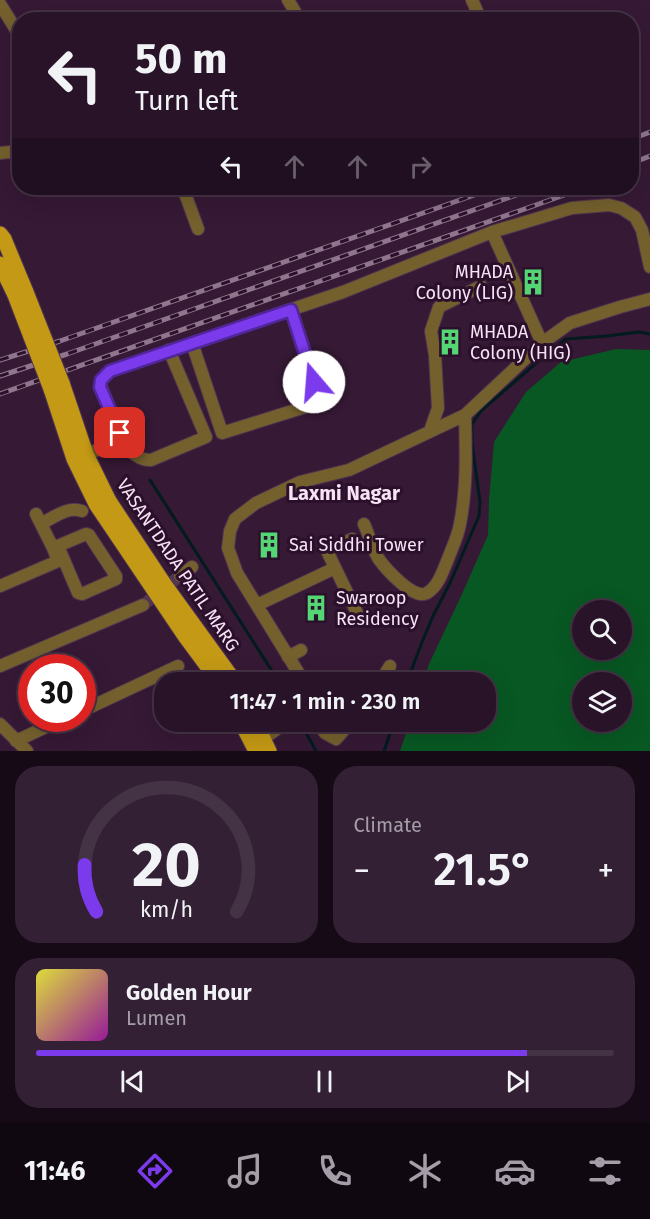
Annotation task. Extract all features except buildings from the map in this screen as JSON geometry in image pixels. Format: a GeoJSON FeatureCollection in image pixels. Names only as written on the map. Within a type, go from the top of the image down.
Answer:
{"type":"FeatureCollection","features":[{"type":"Feature","properties":{"kind":"main road","name":"VASANTDADA PATIL MARG"},"geometry":{"type":"LineString","coordinates":[[0,234],[4,238],[17,294]]}},
{"type":"Feature","properties":{"kind":"main road","name":"VASANTDADA PATIL MARG"},"geometry":{"type":"LineString","coordinates":[[0,264],[17,294],[56,386],[96,504],[227,672]]}},
{"type":"Feature","properties":{"kind":"main road","name":"VASANTDADA PATIL MARG"},"geometry":{"type":"LineString","coordinates":[[133,549],[185,636],[212,672]]}},
{"type":"Feature","properties":{"kind":"main road"},"geometry":{"type":"LineString","coordinates":[[249,732],[260,747]]}},
{"type":"Feature","properties":{"kind":"main road"},"geometry":{"type":"LineString","coordinates":[[257,732],[260,747]]}},
{"type":"Feature","properties":{"kind":"street"},"geometry":{"type":"LineString","coordinates":[[1,2],[12,22]]}},
{"type":"Feature","properties":{"kind":"street"},"geometry":{"type":"LineString","coordinates":[[186,195],[198,229]]}},
{"type":"Feature","properties":{"kind":"street"},"geometry":{"type":"LineString","coordinates":[[80,456],[116,443],[119,439],[120,433],[100,387],[101,380],[110,371],[343,292],[492,232],[572,208],[615,206],[634,218],[642,230],[650,267]]}},
{"type":"Feature","properties":{"kind":"street"},"geometry":{"type":"LineString","coordinates":[[492,232],[542,343]]}},
{"type":"Feature","properties":{"kind":"street"},"geometry":{"type":"LineString","coordinates":[[430,431],[438,408],[435,355],[431,332],[434,323],[440,307],[481,286]]}},
{"type":"Feature","properties":{"kind":"street"},"geometry":{"type":"LineString","coordinates":[[298,672],[237,573],[228,548],[230,531],[235,519],[256,504],[300,482],[349,470],[465,415],[542,343],[570,323],[650,299]]}},
{"type":"Feature","properties":{"kind":"street"},"geometry":{"type":"LineString","coordinates":[[192,343],[222,433],[321,402],[291,310]]}},
{"type":"Feature","properties":{"kind":"street"},"geometry":{"type":"LineString","coordinates":[[119,439],[137,457],[151,460],[206,437],[170,350]]}},
{"type":"Feature","properties":{"kind":"street"},"geometry":{"type":"LineString","coordinates":[[364,524],[378,557],[398,580],[415,594],[421,595],[427,593],[435,585],[442,575],[460,526],[466,471],[465,415]]}},
{"type":"Feature","properties":{"kind":"street"},"geometry":{"type":"LineString","coordinates":[[55,547],[86,534],[89,535],[116,579],[82,594],[78,593],[70,575],[63,572],[55,547],[38,519],[69,510],[82,511]]}},
{"type":"Feature","properties":{"kind":"street"},"geometry":{"type":"LineString","coordinates":[[352,540],[330,550],[329,555],[359,617]]}},
{"type":"Feature","properties":{"kind":"street"},"geometry":{"type":"LineString","coordinates":[[0,586],[61,560]]}},
{"type":"Feature","properties":{"kind":"street"},"geometry":{"type":"LineString","coordinates":[[180,576],[192,567]]}},
{"type":"Feature","properties":{"kind":"street"},"geometry":{"type":"LineString","coordinates":[[257,605],[335,568]]}},
{"type":"Feature","properties":{"kind":"street"},"geometry":{"type":"LineString","coordinates":[[0,666],[139,606]]}},
{"type":"Feature","properties":{"kind":"street"},"geometry":{"type":"LineString","coordinates":[[288,657],[301,650]]}},
{"type":"Feature","properties":{"kind":"street"},"geometry":{"type":"LineString","coordinates":[[96,704],[178,666]]}},
{"type":"Feature","properties":{"kind":"street"},"geometry":{"type":"LineString","coordinates":[[386,672],[390,666]]}},
{"type":"Feature","properties":{"kind":"street"},"geometry":{"type":"LineString","coordinates":[[0,724],[27,751]]}},
{"type":"Feature","properties":{"kind":"street"},"geometry":{"type":"LineString","coordinates":[[16,741],[36,732]]}},
{"type":"Feature","properties":{"kind":"street"},"geometry":{"type":"LineString","coordinates":[[260,747],[276,732]]}},
{"type":"Feature","properties":{"kind":"street"},"geometry":{"type":"LineString","coordinates":[[324,732],[336,739],[342,732]]}},
{"type":"Feature","properties":{"kind":"green space"},"geometry":{"type":"Polygon","coordinates":[[[616,349],[650,350],[650,751],[400,751],[407,732],[496,732],[496,672],[426,672],[488,535],[494,442],[526,392],[561,362],[616,349]]]}},
{"type":"Feature","properties":{"kind":"waterway"},"geometry":{"type":"LineString","coordinates":[[411,672],[433,616],[479,516],[480,502],[472,443],[472,424],[481,411],[566,339],[639,332],[650,334]]}},
{"type":"Feature","properties":{"kind":"waterway"},"geometry":{"type":"LineString","coordinates":[[150,480],[273,672]]}},
{"type":"Feature","properties":{"kind":"waterway"},"geometry":{"type":"LineString","coordinates":[[306,732],[316,751]]}},
{"type":"Feature","properties":{"kind":"waterway"},"geometry":{"type":"LineString","coordinates":[[384,751],[391,732]]}},
{"type":"Feature","properties":{"kind":"tunnel"},"geometry":{"type":"LineString","coordinates":[[143,605],[180,576]]}},
{"type":"Feature","properties":{"kind":"railway"},"geometry":{"type":"LineString","coordinates":[[639,136],[650,132]]}},
{"type":"Feature","properties":{"kind":"railway"},"geometry":{"type":"LineString","coordinates":[[639,160],[650,156]]}},
{"type":"Feature","properties":{"kind":"railway"},"geometry":{"type":"LineString","coordinates":[[0,360],[474,195]]}},
{"type":"Feature","properties":{"kind":"railway"},"geometry":{"type":"LineString","coordinates":[[0,376],[516,195]]}},
{"type":"Feature","properties":{"kind":"railway"},"geometry":{"type":"LineString","coordinates":[[0,394],[564,195]]}},
{"type":"Feature","properties":{"kind":"place","name":"MHADA Colony (LIG)"},"geometry":{"type":"Point","coordinates":[533,282]}},
{"type":"Feature","properties":{"kind":"place","name":"MHADA Colony (HIG)"},"geometry":{"type":"Point","coordinates":[450,342]}},
{"type":"Feature","properties":{"kind":"place","name":"Sai Siddhi Tower"},"geometry":{"type":"Point","coordinates":[269,545]}},
{"type":"Feature","properties":{"kind":"place","name":"Swaroop Residency"},"geometry":{"type":"Point","coordinates":[316,608]}},
{"type":"Feature","properties":{"kind":"district","name":"Laxmi Nagar"},"geometry":{"type":"Point","coordinates":[344,493]}},
{"type":"Feature","properties":{"kind":"route"},"geometry":{"type":"LineString","coordinates":[[120,433],[100,387],[101,380],[110,371],[291,310],[314,382]]}}]}
